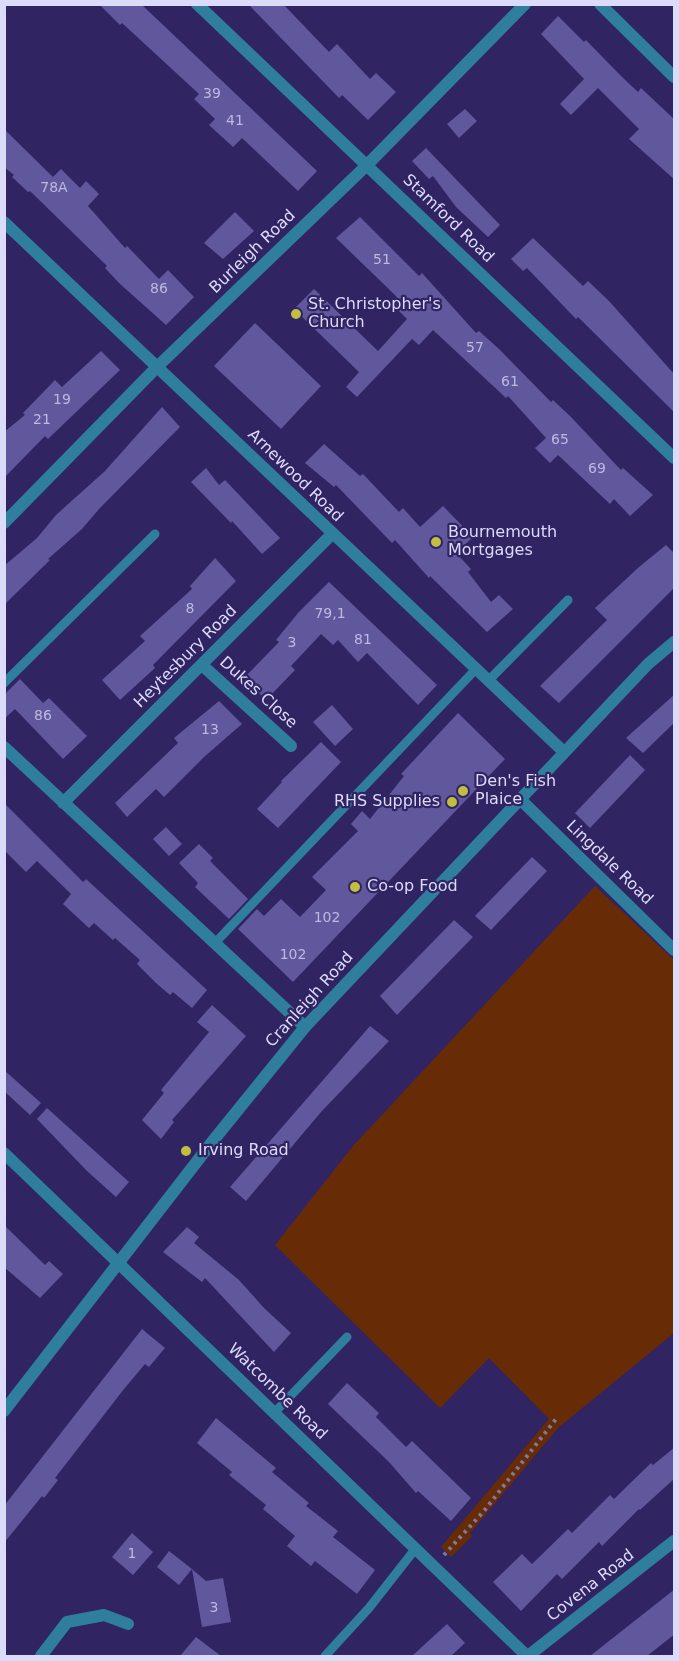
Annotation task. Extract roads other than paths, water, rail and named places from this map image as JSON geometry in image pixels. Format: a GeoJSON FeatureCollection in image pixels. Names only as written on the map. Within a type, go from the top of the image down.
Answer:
{"type":"FeatureCollection","features":[{"type":"Feature","properties":{"kind":"street","name":"Stamford Road"},"geometry":{"type":"LineString","coordinates":[[197,4],[675,458]]}},
{"type":"Feature","properties":{"kind":"street","name":"Burleigh Road"},"geometry":{"type":"LineString","coordinates":[[4,523],[157,367],[367,165],[525,4]]}},
{"type":"Feature","properties":{"kind":"street"},"geometry":{"type":"LineString","coordinates":[[600,4],[675,77]]}},
{"type":"Feature","properties":{"kind":"street","name":"Arnewood Road"},"geometry":{"type":"LineString","coordinates":[[4,222],[564,752]]}},
{"type":"Feature","properties":{"kind":"street","name":"Heytesbury Road"},"geometry":{"type":"LineString","coordinates":[[63,803],[332,534]]}},
{"type":"Feature","properties":{"kind":"street","name":"Cranleigh Road"},"geometry":{"type":"LineString","coordinates":[[4,1411],[305,1027],[648,664],[675,642]]}},
{"type":"Feature","properties":{"kind":"street","name":"Dukes Close"},"geometry":{"type":"LineString","coordinates":[[202,666],[291,746]]}},
{"type":"Feature","properties":{"kind":"street"},"geometry":{"type":"LineString","coordinates":[[4,747],[305,1027]]}},
{"type":"Feature","properties":{"kind":"street","name":"Lingdale Road"},"geometry":{"type":"LineString","coordinates":[[521,800],[675,950]]}},
{"type":"Feature","properties":{"kind":"street","name":"Watcombe Road"},"geometry":{"type":"LineString","coordinates":[[4,1153],[528,1656]]}},
{"type":"Feature","properties":{"kind":"street","name":"Covena Road"},"geometry":{"type":"LineString","coordinates":[[528,1656],[675,1541]]}},
{"type":"Feature","properties":{"kind":"street"},"geometry":{"type":"LineString","coordinates":[[41,1656],[67,1622],[104,1616],[128,1624]]}},
{"type":"Feature","properties":{"kind":"lane"},"geometry":{"type":"LineString","coordinates":[[4,684],[155,534]]}},
{"type":"Feature","properties":{"kind":"lane"},"geometry":{"type":"LineString","coordinates":[[488,681],[568,600]]}},
{"type":"Feature","properties":{"kind":"lane"},"geometry":{"type":"LineString","coordinates":[[214,944],[476,669]]}},
{"type":"Feature","properties":{"kind":"lane"},"geometry":{"type":"LineString","coordinates":[[274,1413],[347,1337]]}},
{"type":"Feature","properties":{"kind":"lane"},"geometry":{"type":"LineString","coordinates":[[325,1656],[369,1608],[416,1548]]}},
{"type":"Feature","properties":{"kind":"place","name":"St. Christopher's Church"},"geometry":{"type":"Point","coordinates":[296,314]}},
{"type":"Feature","properties":{"kind":"place","name":"Bournemouth Mortgages"},"geometry":{"type":"Point","coordinates":[436,542]}},
{"type":"Feature","properties":{"kind":"place","name":"Den's Fish Plaice"},"geometry":{"type":"Point","coordinates":[463,791]}},
{"type":"Feature","properties":{"kind":"place","name":"RHS Supplies"},"geometry":{"type":"Point","coordinates":[452,802]}},
{"type":"Feature","properties":{"kind":"place","name":"Co-op Food"},"geometry":{"type":"Point","coordinates":[355,887]}},
{"type":"Feature","properties":{"kind":"place","name":"Irving Road"},"geometry":{"type":"Point","coordinates":[186,1151]}}]}
